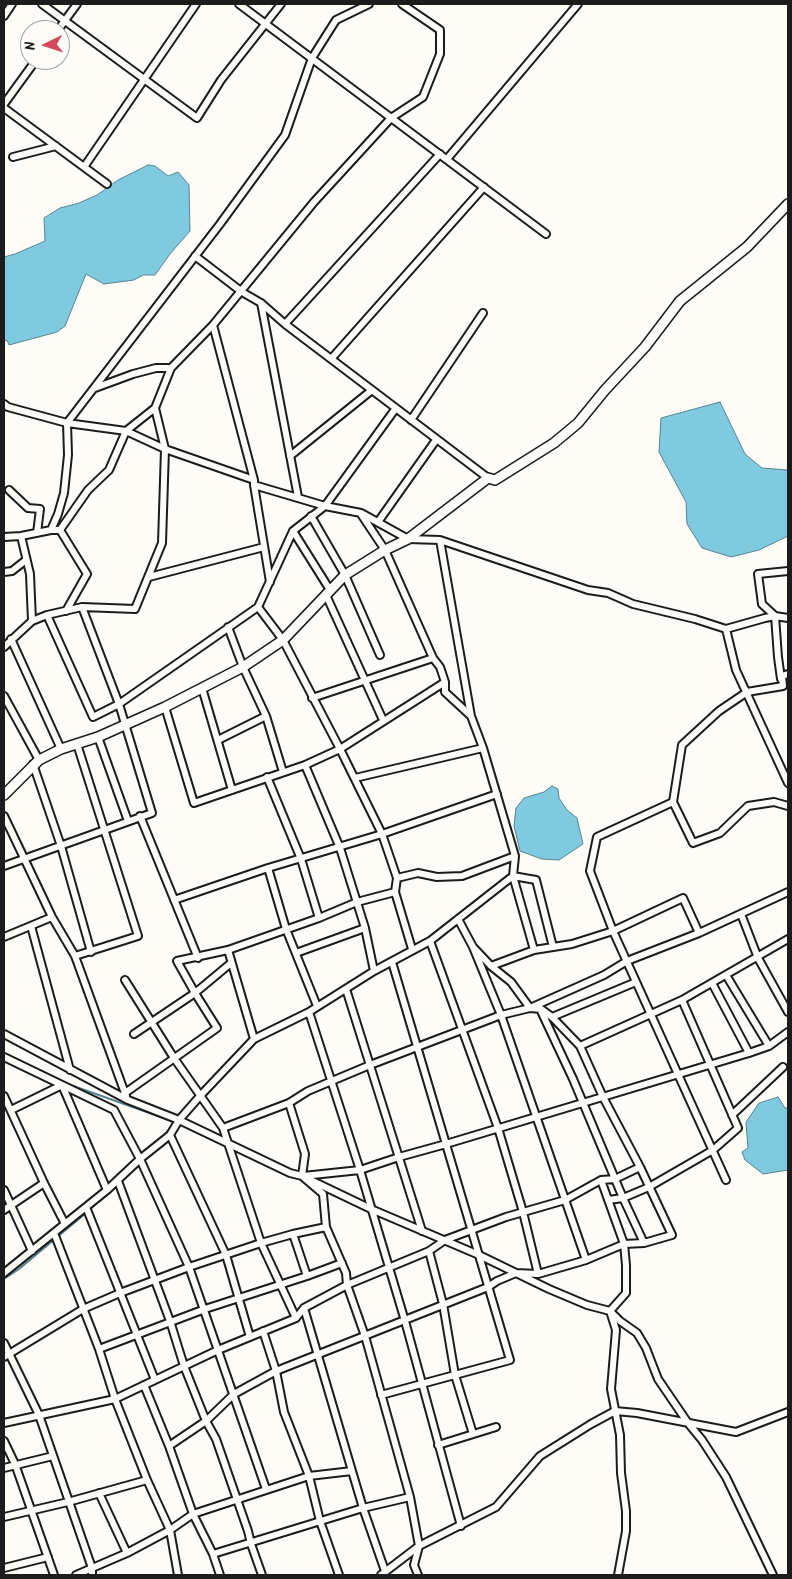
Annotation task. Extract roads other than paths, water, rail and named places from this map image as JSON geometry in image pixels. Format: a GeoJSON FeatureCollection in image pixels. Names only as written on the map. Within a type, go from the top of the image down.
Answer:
{"type":"FeatureCollection","features":[{"type":"Feature","properties":{"kind":"street"},"geometry":{"type":"LineString","coordinates":[[4,16],[12,4]]}},
{"type":"Feature","properties":{"kind":"street"},"geometry":{"type":"LineString","coordinates":[[42,4],[64,20]]}},
{"type":"Feature","properties":{"kind":"street"},"geometry":{"type":"LineString","coordinates":[[66,20],[78,4]]}},
{"type":"Feature","properties":{"kind":"street"},"geometry":{"type":"LineString","coordinates":[[84,167],[196,4]]}},
{"type":"Feature","properties":{"kind":"street"},"geometry":{"type":"LineString","coordinates":[[239,4],[546,234]]}},
{"type":"Feature","properties":{"kind":"street"},"geometry":{"type":"LineString","coordinates":[[70,25],[197,118],[222,80],[282,4]]}},
{"type":"Feature","properties":{"kind":"street"},"geometry":{"type":"LineString","coordinates":[[51,530],[64,493],[68,455],[67,423],[285,135],[312,58],[336,20],[369,4]]}},
{"type":"Feature","properties":{"kind":"street"},"geometry":{"type":"LineString","coordinates":[[60,530],[88,490],[109,470],[126,431],[155,408],[171,368],[213,325],[314,202],[391,118],[423,97],[440,54],[440,30],[402,4]]}},
{"type":"Feature","properties":{"kind":"street"},"geometry":{"type":"LineString","coordinates":[[447,159],[578,4]]}},
{"type":"Feature","properties":{"kind":"street"},"geometry":{"type":"LineString","coordinates":[[4,104],[29,70]]}},
{"type":"Feature","properties":{"kind":"street"},"geometry":{"type":"LineString","coordinates":[[4,108],[107,184]]}},
{"type":"Feature","properties":{"kind":"street"},"geometry":{"type":"LineString","coordinates":[[13,156],[56,146]]}},
{"type":"Feature","properties":{"kind":"street"},"geometry":{"type":"LineString","coordinates":[[285,324],[440,154]]}},
{"type":"Feature","properties":{"kind":"street"},"geometry":{"type":"LineString","coordinates":[[331,359],[484,187]]}},
{"type":"Feature","properties":{"kind":"street"},"geometry":{"type":"LineString","coordinates":[[195,256],[242,292],[261,303],[285,324],[436,440],[488,478],[496,480],[530,460],[578,423],[605,390],[645,347],[680,301],[747,247],[788,204]]}},
{"type":"Feature","properties":{"kind":"street"},"geometry":{"type":"LineString","coordinates":[[261,303],[298,497]]}},
{"type":"Feature","properties":{"kind":"street"},"geometry":{"type":"LineString","coordinates":[[411,420],[483,313]]}},
{"type":"Feature","properties":{"kind":"street"},"geometry":{"type":"LineString","coordinates":[[213,325],[254,482],[270,582]]}},
{"type":"Feature","properties":{"kind":"street"},"geometry":{"type":"LineString","coordinates":[[94,388],[156,368],[171,368]]}},
{"type":"Feature","properties":{"kind":"street"},"geometry":{"type":"LineString","coordinates":[[290,456],[372,390]]}},
{"type":"Feature","properties":{"kind":"street"},"geometry":{"type":"LineString","coordinates":[[5,407],[67,423],[126,431],[165,449],[254,482],[326,506],[360,513],[408,539],[440,540],[588,590],[608,593],[634,604],[695,619],[726,630],[775,616],[788,618]]}},
{"type":"Feature","properties":{"kind":"street"},"geometry":{"type":"LineString","coordinates":[[4,647],[32,621],[47,615],[82,607],[135,609],[162,543],[165,449],[155,408]]}},
{"type":"Feature","properties":{"kind":"street"},"geometry":{"type":"LineString","coordinates":[[47,615],[93,717],[119,704],[258,607],[293,531],[326,506],[396,408]]}},
{"type":"Feature","properties":{"kind":"street"},"geometry":{"type":"LineString","coordinates":[[378,522],[436,440]]}},
{"type":"Feature","properties":{"kind":"street"},"geometry":{"type":"LineString","coordinates":[[4,795],[36,762],[61,749],[98,737],[165,707],[243,667],[283,640],[345,575],[385,550],[408,539],[488,478]]}},
{"type":"Feature","properties":{"kind":"street"},"geometry":{"type":"LineString","coordinates":[[9,490],[28,508],[40,509],[37,533]]}},
{"type":"Feature","properties":{"kind":"street"},"geometry":{"type":"LineString","coordinates":[[360,513],[385,550],[434,658],[440,667],[445,682],[445,692],[471,716]]}},
{"type":"Feature","properties":{"kind":"street"},"geometry":{"type":"LineString","coordinates":[[312,516],[345,575],[380,655]]}},
{"type":"Feature","properties":{"kind":"street"},"geometry":{"type":"LineString","coordinates":[[4,536],[21,536],[60,530]]}},
{"type":"Feature","properties":{"kind":"street"},"geometry":{"type":"LineString","coordinates":[[60,530],[87,574],[66,610]]}},
{"type":"Feature","properties":{"kind":"street"},"geometry":{"type":"LineString","coordinates":[[293,531],[328,592],[383,720]]}},
{"type":"Feature","properties":{"kind":"street"},"geometry":{"type":"LineString","coordinates":[[21,536],[30,574],[32,621]]}},
{"type":"Feature","properties":{"kind":"street"},"geometry":{"type":"LineString","coordinates":[[440,540],[471,716],[483,748],[515,856],[513,876],[534,950]]}},
{"type":"Feature","properties":{"kind":"street"},"geometry":{"type":"LineString","coordinates":[[149,577],[264,547]]}},
{"type":"Feature","properties":{"kind":"street"},"geometry":{"type":"LineString","coordinates":[[4,572],[12,571],[26,560]]}},
{"type":"Feature","properties":{"kind":"street"},"geometry":{"type":"LineString","coordinates":[[783,686],[778,657],[775,616],[762,604],[758,574],[788,572]]}},
{"type":"Feature","properties":{"kind":"street"},"geometry":{"type":"LineString","coordinates":[[4,866],[152,813],[119,704],[82,607]]}},
{"type":"Feature","properties":{"kind":"street"},"geometry":{"type":"LineString","coordinates":[[258,607],[283,640],[382,834],[396,878],[396,892],[412,949]]}},
{"type":"Feature","properties":{"kind":"street"},"geometry":{"type":"LineString","coordinates":[[228,627],[243,667],[266,716],[283,772]]}},
{"type":"Feature","properties":{"kind":"street"},"geometry":{"type":"LineString","coordinates":[[726,630],[736,670],[788,783]]}},
{"type":"Feature","properties":{"kind":"street"},"geometry":{"type":"LineString","coordinates":[[11,639],[61,749]]}},
{"type":"Feature","properties":{"kind":"street"},"geometry":{"type":"LineString","coordinates":[[312,698],[434,658]]}},
{"type":"Feature","properties":{"kind":"street"},"geometry":{"type":"LineString","coordinates":[[783,686],[782,676],[788,674]]}},
{"type":"Feature","properties":{"kind":"street"},"geometry":{"type":"LineString","coordinates":[[165,707],[194,803],[305,765],[340,749],[445,682]]}},
{"type":"Feature","properties":{"kind":"street"},"geometry":{"type":"LineString","coordinates":[[783,686],[747,692],[719,711],[682,745],[674,802],[693,843],[720,832],[748,806],[774,802],[788,806]]}},
{"type":"Feature","properties":{"kind":"street"},"geometry":{"type":"LineString","coordinates":[[202,688],[232,790]]}},
{"type":"Feature","properties":{"kind":"street"},"geometry":{"type":"LineString","coordinates":[[4,696],[36,762],[91,952]]}},
{"type":"Feature","properties":{"kind":"street"},"geometry":{"type":"LineString","coordinates":[[218,740],[266,716]]}},
{"type":"Feature","properties":{"kind":"street"},"geometry":{"type":"LineString","coordinates":[[98,737],[128,821]]}},
{"type":"Feature","properties":{"kind":"street"},"geometry":{"type":"LineString","coordinates":[[75,956],[138,936],[76,744]]}},
{"type":"Feature","properties":{"kind":"street"},"geometry":{"type":"LineString","coordinates":[[355,778],[483,748]]}},
{"type":"Feature","properties":{"kind":"street"},"geometry":{"type":"LineString","coordinates":[[305,765],[340,848],[365,928],[374,971]]}},
{"type":"Feature","properties":{"kind":"street"},"geometry":{"type":"LineString","coordinates":[[267,778],[301,858],[319,918]]}},
{"type":"Feature","properties":{"kind":"street"},"geometry":{"type":"LineString","coordinates":[[174,900],[268,868],[340,848],[497,794]]}},
{"type":"Feature","properties":{"kind":"street"},"geometry":{"type":"LineString","coordinates":[[674,802],[597,837],[590,871],[613,931],[726,1180]]}},
{"type":"Feature","properties":{"kind":"street"},"geometry":{"type":"LineString","coordinates":[[4,816],[52,917],[75,956],[127,1096]]}},
{"type":"Feature","properties":{"kind":"street"},"geometry":{"type":"LineString","coordinates":[[140,816],[198,958]]}},
{"type":"Feature","properties":{"kind":"street"},"geometry":{"type":"LineString","coordinates":[[396,878],[418,873],[437,877],[462,876],[515,856]]}},
{"type":"Feature","properties":{"kind":"street"},"geometry":{"type":"LineString","coordinates":[[268,868],[286,929],[317,1006]]}},
{"type":"Feature","properties":{"kind":"street"},"geometry":{"type":"LineString","coordinates":[[4,1273],[107,1190],[170,1134],[179,1120],[200,1096],[254,1039],[309,1012],[374,971],[430,941],[513,876],[536,880],[553,947]]}},
{"type":"Feature","properties":{"kind":"street"},"geometry":{"type":"LineString","coordinates":[[127,1096],[174,1058],[217,1028],[178,961],[228,950],[319,918],[357,902],[396,892]]}},
{"type":"Feature","properties":{"kind":"street"},"geometry":{"type":"LineString","coordinates":[[222,1128],[289,1104],[308,1091],[370,1065],[501,1015],[530,1008],[604,975],[627,962],[699,933],[788,892]]}},
{"type":"Feature","properties":{"kind":"street"},"geometry":{"type":"LineString","coordinates":[[490,966],[534,950],[572,944],[613,931],[683,898],[699,933]]}},
{"type":"Feature","properties":{"kind":"street"},"geometry":{"type":"LineString","coordinates":[[741,914],[758,958],[788,1012]]}},
{"type":"Feature","properties":{"kind":"street"},"geometry":{"type":"LineString","coordinates":[[4,935],[52,917]]}},
{"type":"Feature","properties":{"kind":"street"},"geometry":{"type":"LineString","coordinates":[[458,919],[473,947],[501,1015],[586,1260]]}},
{"type":"Feature","properties":{"kind":"street"},"geometry":{"type":"LineString","coordinates":[[31,926],[70,1070]]}},
{"type":"Feature","properties":{"kind":"street"},"geometry":{"type":"LineString","coordinates":[[296,953],[365,928]]}},
{"type":"Feature","properties":{"kind":"street"},"geometry":{"type":"LineString","coordinates":[[580,1046],[682,1000],[758,958],[788,939]]}},
{"type":"Feature","properties":{"kind":"street"},"geometry":{"type":"LineString","coordinates":[[430,941],[498,1128],[523,1212],[538,1274]]}},
{"type":"Feature","properties":{"kind":"street"},"geometry":{"type":"LineString","coordinates":[[169,1446],[206,1421],[234,1394],[276,1371],[405,1321],[488,1287],[497,1280],[516,1273],[538,1274],[586,1260],[624,1244],[644,1243],[672,1236],[580,1046],[552,1017],[541,1010],[530,1008],[510,982],[490,966],[473,947]]}},
{"type":"Feature","properties":{"kind":"street"},"geometry":{"type":"LineString","coordinates":[[228,950],[254,1039]]}},
{"type":"Feature","properties":{"kind":"street"},"geometry":{"type":"LineString","coordinates":[[381,1395],[510,1360],[392,962]]}},
{"type":"Feature","properties":{"kind":"street"},"geometry":{"type":"LineString","coordinates":[[134,1034],[195,993],[231,963]]}},
{"type":"Feature","properties":{"kind":"street"},"geometry":{"type":"LineString","coordinates":[[726,976],[769,1046]]}},
{"type":"Feature","properties":{"kind":"street"},"geometry":{"type":"LineString","coordinates":[[125,980],[150,1022],[222,1128],[261,1243],[296,1318]]}},
{"type":"Feature","properties":{"kind":"street"},"geometry":{"type":"LineString","coordinates":[[552,1017],[636,982]]}},
{"type":"Feature","properties":{"kind":"street"},"geometry":{"type":"LineString","coordinates":[[712,984],[750,1053]]}},
{"type":"Feature","properties":{"kind":"street"},"geometry":{"type":"LineString","coordinates":[[346,989],[422,1231]]}},
{"type":"Feature","properties":{"kind":"street"},"geometry":{"type":"LineString","coordinates":[[608,1200],[623,1198],[649,1187],[713,1150],[738,1128],[682,1000]]}},
{"type":"Feature","properties":{"kind":"street"},"geometry":{"type":"LineString","coordinates":[[541,1010],[644,1243]]}},
{"type":"Feature","properties":{"kind":"street"},"geometry":{"type":"LineString","coordinates":[[309,1012],[360,1170],[405,1321],[461,1526]]}},
{"type":"Feature","properties":{"kind":"street"},"geometry":{"type":"LineString","coordinates":[[302,1176],[360,1170],[750,1053],[769,1046],[788,1032]]}},
{"type":"Feature","properties":{"kind":"street"},"geometry":{"type":"LineString","coordinates":[[4,1034],[70,1070],[290,1173],[302,1176],[371,1209],[479,1255],[587,1306],[610,1311],[637,1333],[646,1348],[658,1379],[726,1477],[773,1575]]}},
{"type":"Feature","properties":{"kind":"street"},"geometry":{"type":"LineString","coordinates":[[4,1056],[114,1110],[140,1159],[189,1267],[266,1489]]}},
{"type":"Feature","properties":{"kind":"street"},"geometry":{"type":"LineString","coordinates":[[732,1115],[783,1067]]}},
{"type":"Feature","properties":{"kind":"street"},"geometry":{"type":"LineString","coordinates":[[11,1110],[62,1085]]}},
{"type":"Feature","properties":{"kind":"street"},"geometry":{"type":"LineString","coordinates":[[62,1085],[107,1190]]}},
{"type":"Feature","properties":{"kind":"street"},"geometry":{"type":"LineString","coordinates":[[4,1096],[44,1183],[66,1224]]}},
{"type":"Feature","properties":{"kind":"street"},"geometry":{"type":"LineString","coordinates":[[289,1104],[305,1154],[302,1176]]}},
{"type":"Feature","properties":{"kind":"street"},"geometry":{"type":"LineString","coordinates":[[170,1134],[226,1255],[250,1337]]}},
{"type":"Feature","properties":{"kind":"street"},"geometry":{"type":"LineString","coordinates":[[4,1423],[115,1399],[218,1350],[296,1318],[304,1308],[347,1285],[429,1251],[444,1240],[506,1217],[566,1200],[601,1180],[615,1179],[640,1167]]}},
{"type":"Feature","properties":{"kind":"street"},"geometry":{"type":"LineString","coordinates":[[302,1176],[323,1194],[326,1227],[346,1273],[347,1285],[365,1336],[410,1497],[419,1546],[414,1564],[418,1575]]}},
{"type":"Feature","properties":{"kind":"street"},"geometry":{"type":"LineString","coordinates":[[118,1180],[170,1322],[184,1366],[206,1421],[216,1439],[262,1575]]}},
{"type":"Feature","properties":{"kind":"street"},"geometry":{"type":"LineString","coordinates":[[601,1180],[624,1244],[626,1265],[626,1294],[610,1311]]}},
{"type":"Feature","properties":{"kind":"street"},"geometry":{"type":"LineString","coordinates":[[4,1210],[44,1183]]}},
{"type":"Feature","properties":{"kind":"street"},"geometry":{"type":"LineString","coordinates":[[4,1190],[32,1250]]}},
{"type":"Feature","properties":{"kind":"street"},"geometry":{"type":"LineString","coordinates":[[86,1207],[155,1380]]}},
{"type":"Feature","properties":{"kind":"street"},"geometry":{"type":"LineString","coordinates":[[7,1355],[83,1309],[154,1279],[261,1243],[326,1227]]}},
{"type":"Feature","properties":{"kind":"street"},"geometry":{"type":"LineString","coordinates":[[54,1233],[99,1349],[115,1399],[147,1480],[170,1530],[178,1575]]}},
{"type":"Feature","properties":{"kind":"street"},"geometry":{"type":"LineString","coordinates":[[293,1234],[307,1276]]}},
{"type":"Feature","properties":{"kind":"street"},"geometry":{"type":"LineString","coordinates":[[429,1251],[443,1304],[455,1375],[473,1434]]}},
{"type":"Feature","properties":{"kind":"street"},"geometry":{"type":"LineString","coordinates":[[99,1349],[205,1309],[342,1264]]}},
{"type":"Feature","properties":{"kind":"street"},"geometry":{"type":"LineString","coordinates":[[304,1308],[383,1573],[419,1546],[496,1507],[540,1456],[615,1411],[688,1422],[736,1432],[788,1412]]}},
{"type":"Feature","properties":{"kind":"street"},"geometry":{"type":"LineString","coordinates":[[610,1311],[616,1330],[611,1389],[620,1435],[621,1473],[626,1511],[626,1531],[618,1575]]}},
{"type":"Feature","properties":{"kind":"street"},"geometry":{"type":"LineString","coordinates":[[263,1331],[276,1371],[284,1412],[309,1476],[320,1522],[339,1575]]}},
{"type":"Feature","properties":{"kind":"street"},"geometry":{"type":"LineString","coordinates":[[4,1343],[7,1355],[39,1415],[92,1568],[92,1575]]}},
{"type":"Feature","properties":{"kind":"street"},"geometry":{"type":"LineString","coordinates":[[144,1385],[169,1446],[193,1514],[213,1554],[220,1575]]}},
{"type":"Feature","properties":{"kind":"street"},"geometry":{"type":"LineString","coordinates":[[438,1445],[496,1427]]}},
{"type":"Feature","properties":{"kind":"street"},"geometry":{"type":"LineString","coordinates":[[4,1441],[15,1464],[54,1575]]}},
{"type":"Feature","properties":{"kind":"street"},"geometry":{"type":"LineString","coordinates":[[4,1468],[53,1456]]}},
{"type":"Feature","properties":{"kind":"street"},"geometry":{"type":"LineString","coordinates":[[76,1575],[127,1553],[170,1530],[193,1514],[309,1476],[352,1471]]}},
{"type":"Feature","properties":{"kind":"street"},"geometry":{"type":"LineString","coordinates":[[4,1517],[68,1502],[147,1480]]}},
{"type":"Feature","properties":{"kind":"street"},"geometry":{"type":"LineString","coordinates":[[99,1493],[127,1553]]}},
{"type":"Feature","properties":{"kind":"street"},"geometry":{"type":"LineString","coordinates":[[213,1554],[251,1544],[363,1508],[410,1497]]}},
{"type":"Feature","properties":{"kind":"street"},"geometry":{"type":"LineString","coordinates":[[4,1568],[48,1557]]}},
{"type":"Feature","properties":{"kind":"water"},"geometry":{"type":"Polygon","coordinates":[[[148,165],[155,166],[168,176],[178,172],[189,185],[190,231],[155,275],[143,275],[134,280],[104,284],[86,274],[65,326],[57,332],[9,345],[7,340],[4,341],[4,257],[45,241],[44,218],[60,208],[79,203],[97,195],[118,180],[148,165]]]}},
{"type":"Feature","properties":{"kind":"water"},"geometry":{"type":"Polygon","coordinates":[[[720,402],[745,454],[762,468],[788,470],[788,536],[759,550],[731,557],[702,548],[687,524],[686,502],[659,452],[661,418],[720,402]]]}},
{"type":"Feature","properties":{"kind":"water"},"geometry":{"type":"Polygon","coordinates":[[[552,786],[558,789],[559,798],[567,810],[577,818],[583,844],[559,860],[542,859],[520,851],[514,826],[516,808],[524,798],[544,792],[552,786]]]}},
{"type":"Feature","properties":{"kind":"water"},"geometry":{"type":"Polygon","coordinates":[[[778,1097],[785,1108],[788,1108],[788,1170],[763,1174],[745,1160],[742,1152],[748,1148],[746,1122],[759,1103],[778,1097]]]}},
{"type":"Feature","properties":{"kind":"waterway"},"geometry":{"type":"LineString","coordinates":[[62,1082],[175,1122]]}},
{"type":"Feature","properties":{"kind":"waterway"},"geometry":{"type":"LineString","coordinates":[[162,1138],[172,1126]]}},
{"type":"Feature","properties":{"kind":"waterway"},"geometry":{"type":"LineString","coordinates":[[89,1210],[108,1193]]}},
{"type":"Feature","properties":{"kind":"waterway"},"geometry":{"type":"LineString","coordinates":[[4,1279],[19,1269],[86,1213]]}}]}
